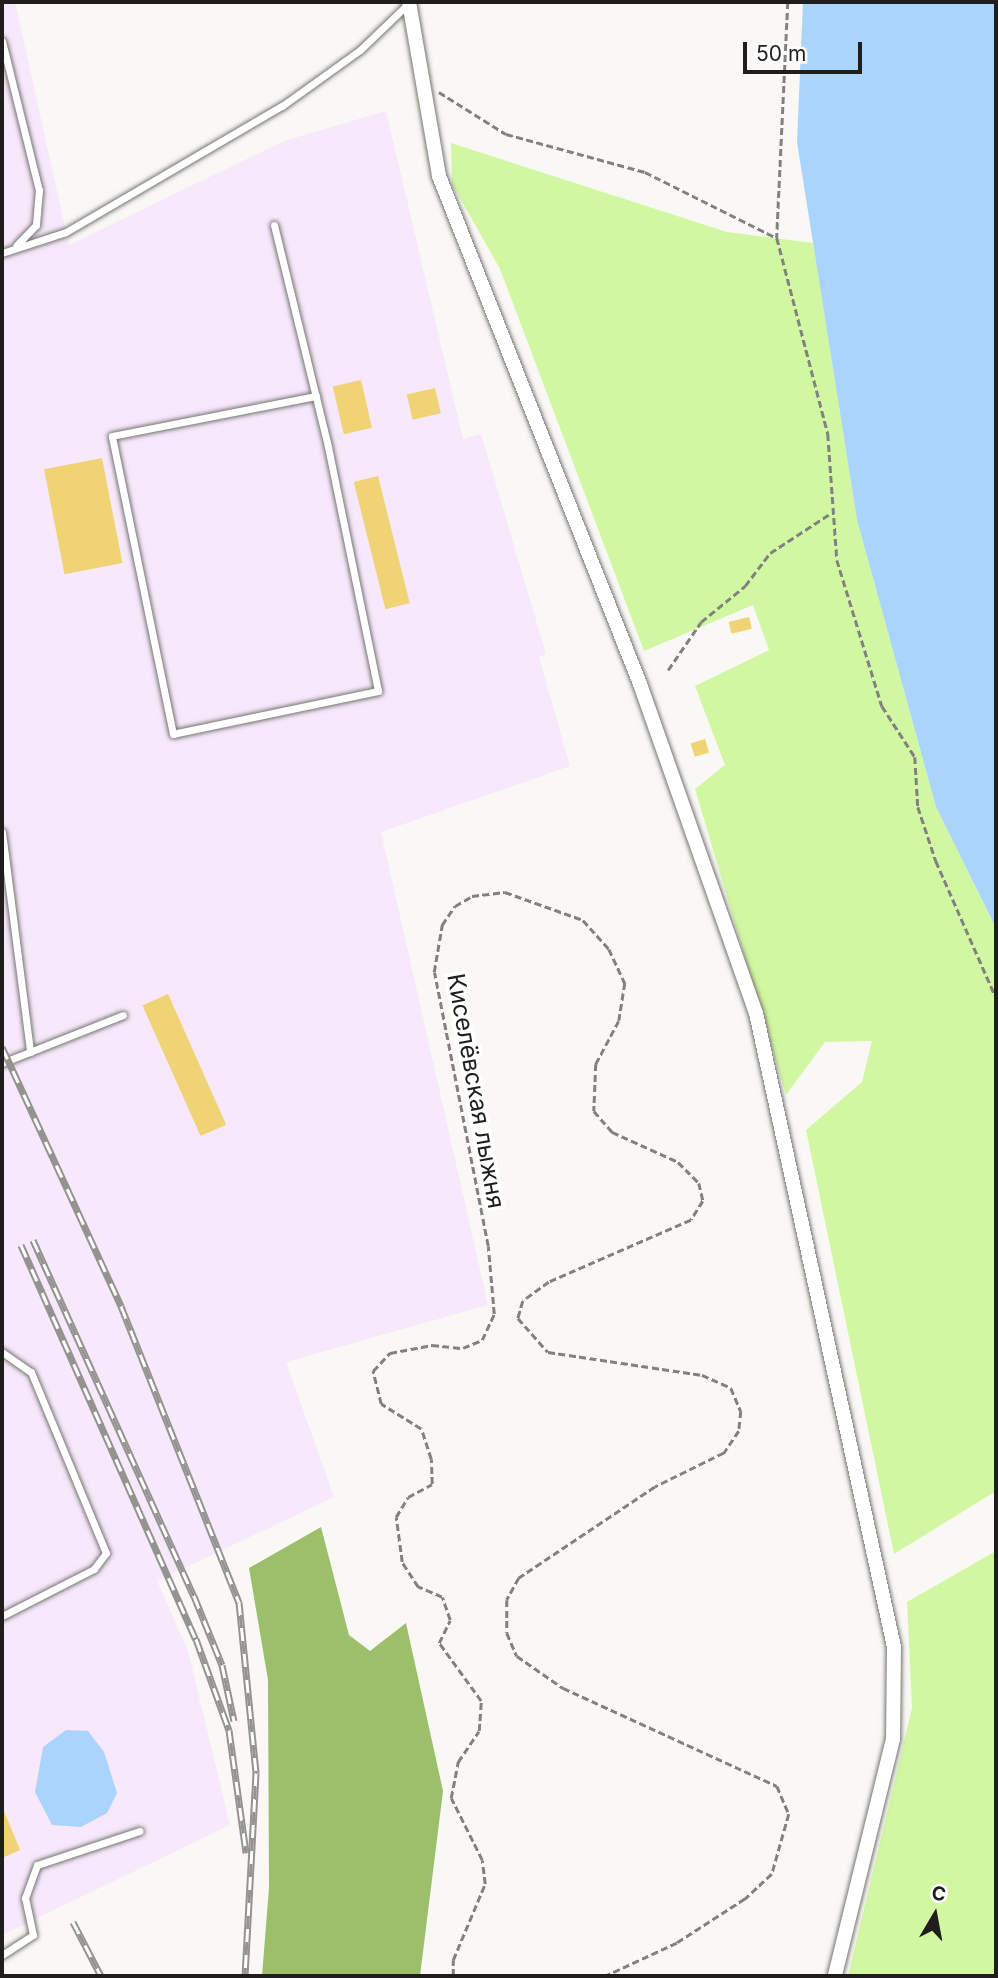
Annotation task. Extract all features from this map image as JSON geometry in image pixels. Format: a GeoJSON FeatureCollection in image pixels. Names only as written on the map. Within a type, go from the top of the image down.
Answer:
{"type":"FeatureCollection","features":[{"type":"Feature","properties":{"kind":"street"},"geometry":{"type":"LineString","coordinates":[[408,3],[439,177],[640,684],[756,1013],[781,1123],[894,1647],[893,1739],[835,1976]]}},
{"type":"Feature","properties":{"kind":"lane"},"geometry":{"type":"LineString","coordinates":[[2,253],[15,246],[66,232],[282,106],[360,50],[408,3]]}},
{"type":"Feature","properties":{"kind":"lane"},"geometry":{"type":"LineString","coordinates":[[2,41],[39,190],[36,225],[15,246]]}},
{"type":"Feature","properties":{"kind":"lane"},"geometry":{"type":"LineString","coordinates":[[274,225],[316,396],[378,691],[173,734],[112,436],[316,396]]}},
{"type":"Feature","properties":{"kind":"lane"},"geometry":{"type":"LineString","coordinates":[[2,832],[30,1052]]}},
{"type":"Feature","properties":{"kind":"lane"},"geometry":{"type":"LineString","coordinates":[[2,1063],[124,1015]]}},
{"type":"Feature","properties":{"kind":"lane"},"geometry":{"type":"LineString","coordinates":[[2,1352],[31,1372],[106,1553],[94,1569],[2,1616]]}},
{"type":"Feature","properties":{"kind":"lane"},"geometry":{"type":"LineString","coordinates":[[2,1955],[33,1935],[25,1898],[37,1865],[139,1831]]}},
{"type":"Feature","properties":{"kind":"path"},"geometry":{"type":"LineString","coordinates":[[788,2],[777,237],[828,435],[831,513],[837,560],[882,706],[915,757],[918,807],[996,998]]}},
{"type":"Feature","properties":{"kind":"path"},"geometry":{"type":"LineString","coordinates":[[422,81],[506,134],[646,172],[777,237]]}},
{"type":"Feature","properties":{"kind":"path"},"geometry":{"type":"LineString","coordinates":[[668,670],[701,622],[745,586],[770,553],[831,513]]}},
{"type":"Feature","properties":{"kind":"path","name":"Киселёвская лыжня"},"geometry":{"type":"LineString","coordinates":[[453,1976],[453,1960],[485,1884],[482,1860],[451,1798],[458,1762],[479,1731],[481,1701],[439,1643],[450,1620],[442,1597],[418,1587],[402,1562],[396,1517],[408,1497],[432,1484],[430,1459],[421,1429],[381,1404],[373,1371],[390,1353],[463,1348],[482,1340],[494,1314],[488,1246],[434,972],[442,925],[455,906],[472,896],[505,892],[583,919],[609,949],[625,983],[619,1021],[596,1064],[594,1111],[612,1132],[678,1162],[699,1183],[703,1201],[691,1220],[549,1282],[523,1301],[518,1318],[548,1352],[702,1376],[731,1388],[741,1411],[739,1431],[724,1453],[655,1487],[519,1578],[507,1600],[507,1633],[517,1656],[562,1688],[777,1786],[789,1814],[772,1874],[745,1899],[677,1943],[606,1976]]}},
{"type":"Feature","properties":{"kind":"shaded area"},"geometry":{"type":"Polygon","coordinates":[[[2,2],[15,2],[69,245],[284,141],[386,111],[463,439],[481,434],[546,654],[539,657],[570,766],[381,832],[488,1305],[286,1362],[334,1497],[157,1581],[188,1651],[230,1825],[2,1935],[2,2]]]}},
{"type":"Feature","properties":{"kind":"green space"},"geometry":{"type":"Polygon","coordinates":[[[451,143],[727,232],[813,243],[857,520],[936,807],[996,928],[996,1491],[894,1554],[806,1130],[862,1082],[872,1041],[825,1042],[786,1095],[695,789],[725,765],[695,686],[769,650],[753,605],[644,651],[500,269],[452,184],[451,143]]]}},
{"type":"Feature","properties":{"kind":"green space"},"geometry":{"type":"Polygon","coordinates":[[[321,1527],[349,1635],[370,1651],[406,1623],[443,1791],[420,1976],[262,1976],[269,1888],[268,1680],[249,1568],[321,1527]]]}},
{"type":"Feature","properties":{"kind":"green space"},"geometry":{"type":"Polygon","coordinates":[[[996,1551],[996,1976],[848,1976],[912,1708],[907,1602],[996,1551]]]}},
{"type":"Feature","properties":{"kind":"water"},"geometry":{"type":"Polygon","coordinates":[[[803,2],[996,2],[996,928],[936,807],[857,520],[797,142],[803,2]]]}},
{"type":"Feature","properties":{"kind":"water"},"geometry":{"type":"Polygon","coordinates":[[[66,1730],[88,1731],[104,1752],[117,1793],[107,1813],[81,1827],[52,1825],[35,1792],[43,1747],[66,1730]]]}},
{"type":"Feature","properties":{"kind":"building"},"geometry":{"type":"Polygon","coordinates":[[[361,380],[372,428],[344,434],[333,387],[361,380]]]}},
{"type":"Feature","properties":{"kind":"building"},"geometry":{"type":"Polygon","coordinates":[[[435,388],[441,413],[413,420],[407,395],[435,388]]]}},
{"type":"Feature","properties":{"kind":"building"},"geometry":{"type":"Polygon","coordinates":[[[102,458],[122,563],[65,574],[44,469],[102,458]]]}},
{"type":"Feature","properties":{"kind":"building"},"geometry":{"type":"Polygon","coordinates":[[[378,476],[410,603],[385,609],[354,482],[378,476]]]}},
{"type":"Feature","properties":{"kind":"building"},"geometry":{"type":"Polygon","coordinates":[[[749,617],[752,629],[732,634],[729,622],[749,617]]]}},
{"type":"Feature","properties":{"kind":"building"},"geometry":{"type":"Polygon","coordinates":[[[705,739],[709,752],[695,757],[691,743],[705,739]]]}},
{"type":"Feature","properties":{"kind":"building"},"geometry":{"type":"Polygon","coordinates":[[[168,994],[226,1125],[201,1136],[142,1005],[168,994]]]}},
{"type":"Feature","properties":{"kind":"building"},"geometry":{"type":"Polygon","coordinates":[[[2,1806],[20,1850],[2,1858],[2,1806]]]}},
{"type":"Feature","properties":{"kind":"railway"},"geometry":{"type":"LineString","coordinates":[[2,1047],[121,1306],[239,1602],[256,1773],[245,1976]]}},
{"type":"Feature","properties":{"kind":"railway"},"geometry":{"type":"LineString","coordinates":[[33,1240],[194,1596],[222,1665],[234,1721]]}},
{"type":"Feature","properties":{"kind":"railway"},"geometry":{"type":"LineString","coordinates":[[21,1245],[196,1639],[229,1730],[246,1853]]}},
{"type":"Feature","properties":{"kind":"railway"},"geometry":{"type":"LineString","coordinates":[[73,1922],[101,1976]]}}]}
